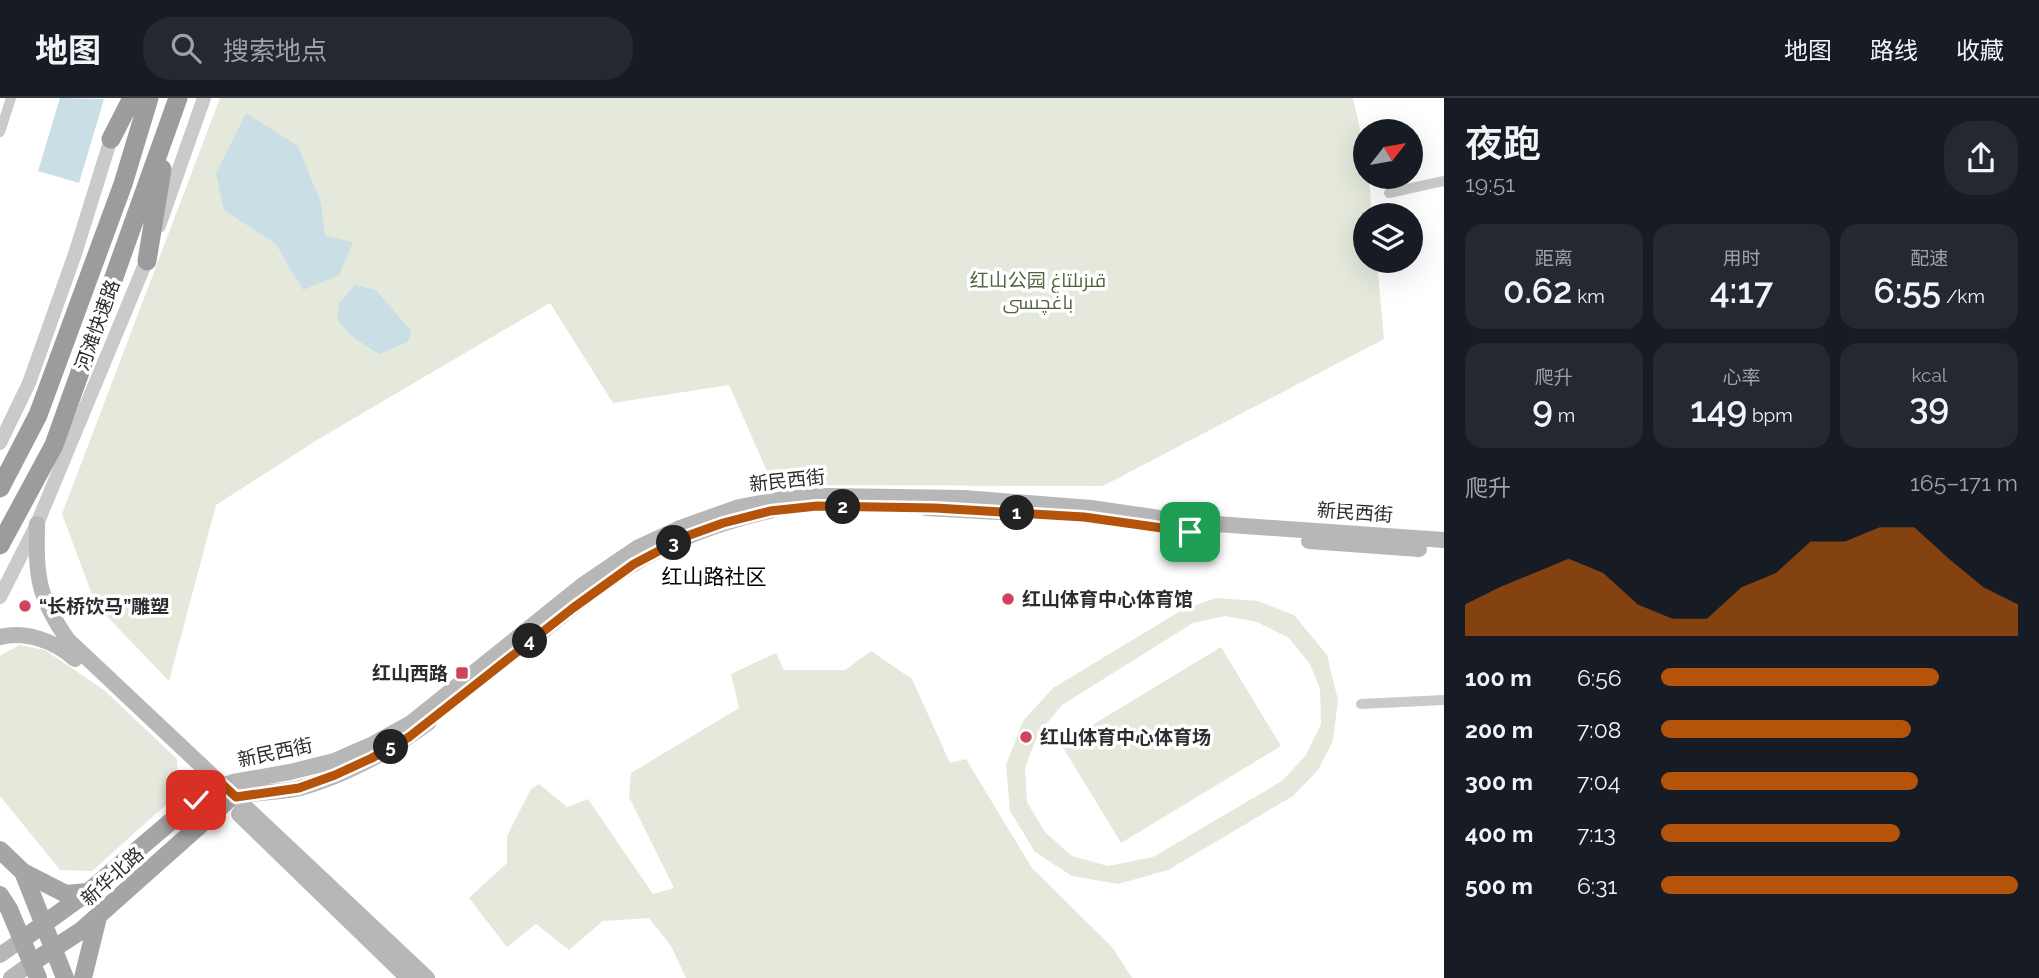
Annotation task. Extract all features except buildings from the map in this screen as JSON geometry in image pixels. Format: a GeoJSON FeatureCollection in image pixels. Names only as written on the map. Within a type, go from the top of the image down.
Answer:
{"type":"FeatureCollection","features":[{"type":"Feature","properties":{"kind":"highway"},"geometry":{"type":"LineString","coordinates":[[111,139],[132,98]]}},
{"type":"Feature","properties":{"kind":"highway","name":"河滩快速路"},"geometry":{"type":"LineString","coordinates":[[0,488],[38,415],[123,184],[149,98]]}},
{"type":"Feature","properties":{"kind":"highway","name":"河滩快速路"},"geometry":{"type":"LineString","coordinates":[[0,545],[54,445],[178,98]]}},
{"type":"Feature","properties":{"kind":"highway"},"geometry":{"type":"LineString","coordinates":[[147,261],[171,120]]}},
{"type":"Feature","properties":{"kind":"main road","name":"新民西街"},"geometry":{"type":"LineString","coordinates":[[224,793],[334,761],[411,723],[584,584],[637,548],[680,528],[739,507],[788,498],[828,496],[964,498],[1091,508],[1188,522],[1444,540]]}},
{"type":"Feature","properties":{"kind":"main road","name":"新民西街"},"geometry":{"type":"LineString","coordinates":[[224,793],[299,788],[372,758],[409,737],[573,608],[634,564],[687,536],[770,511],[817,506],[1070,516],[1190,532],[1444,551]]}},
{"type":"Feature","properties":{"kind":"main road"},"geometry":{"type":"LineString","coordinates":[[37,524],[36,571],[43,599],[68,640],[408,978]]}},
{"type":"Feature","properties":{"kind":"main road"},"geometry":{"type":"LineString","coordinates":[[0,638],[8,635],[30,636],[63,649],[427,978]]}},
{"type":"Feature","properties":{"kind":"main road","name":"新华北路"},"geometry":{"type":"LineString","coordinates":[[23,939],[88,892],[196,800],[224,793]]}},
{"type":"Feature","properties":{"kind":"main road","name":"新华北路"},"geometry":{"type":"LineString","coordinates":[[36,970],[53,947],[82,930],[98,916],[224,793]]}},
{"type":"Feature","properties":{"kind":"main road"},"geometry":{"type":"LineString","coordinates":[[0,850],[23,872],[66,894],[88,892]]}},
{"type":"Feature","properties":{"kind":"main road"},"geometry":{"type":"LineString","coordinates":[[23,872],[65,978]]}},
{"type":"Feature","properties":{"kind":"main road"},"geometry":{"type":"LineString","coordinates":[[0,895],[36,970],[11,978]]}},
{"type":"Feature","properties":{"kind":"main road"},"geometry":{"type":"LineString","coordinates":[[83,978],[98,916]]}},
{"type":"Feature","properties":{"kind":"main road"},"geometry":{"type":"LineString","coordinates":[[0,955],[23,939]]}},
{"type":"Feature","properties":{"kind":"street"},"geometry":{"type":"LineString","coordinates":[[0,132],[11,98]]}},
{"type":"Feature","properties":{"kind":"street"},"geometry":{"type":"LineString","coordinates":[[0,443],[29,383],[75,254],[124,98]]}},
{"type":"Feature","properties":{"kind":"street"},"geometry":{"type":"LineString","coordinates":[[0,597],[37,524],[147,261],[204,98]]}},
{"type":"Feature","properties":{"kind":"street"},"geometry":{"type":"LineString","coordinates":[[1389,192],[1444,181]]}},
{"type":"Feature","properties":{"kind":"street"},"geometry":{"type":"LineString","coordinates":[[1361,704],[1444,700]]}},
{"type":"Feature","properties":{"kind":"green space","name":"红山公园 قىزىلتاغ باغچىسى"},"geometry":{"type":"Polygon","coordinates":[[[220,98],[1353,98],[1358,119],[1353,119],[1353,189],[1370,189],[1371,203],[1353,203],[1353,273],[1378,273],[1384,339],[1103,486],[773,485],[729,385],[613,403],[550,303],[317,440],[216,505],[169,681],[96,605],[62,514],[220,98]]]}},
{"type":"Feature","properties":{"kind":"green space","name":"红山体育中心体育场"},"geometry":{"type":"Polygon","coordinates":[[[1216,598],[1258,601],[1294,615],[1327,655],[1338,700],[1333,741],[1318,770],[1293,796],[1168,870],[1118,884],[1072,876],[1035,852],[1010,811],[1006,765],[1023,721],[1053,688],[1182,610],[1216,598]],[[1225,616],[1193,623],[1062,705],[1038,734],[1025,768],[1027,802],[1045,832],[1072,856],[1108,866],[1153,857],[1282,781],[1306,755],[1321,724],[1320,689],[1310,664],[1289,638],[1257,622],[1225,616]]]}},
{"type":"Feature","properties":{"kind":"green space"},"geometry":{"type":"Polygon","coordinates":[[[19,645],[45,650],[104,690],[177,759],[177,795],[92,871],[60,870],[0,796],[0,656],[19,645]]]}},
{"type":"Feature","properties":{"kind":"green space"},"geometry":{"type":"Polygon","coordinates":[[[1221,647],[1281,746],[1121,843],[1061,744],[1221,647]]]}},
{"type":"Feature","properties":{"kind":"green space"},"geometry":{"type":"Polygon","coordinates":[[[871,651],[912,679],[950,763],[966,759],[1032,868],[1112,947],[1132,978],[686,978],[671,946],[649,918],[603,921],[569,950],[536,924],[507,947],[469,898],[507,863],[507,836],[531,789],[539,784],[567,807],[588,799],[653,894],[674,888],[629,797],[631,773],[739,708],[731,674],[776,653],[784,670],[845,670],[871,651]]]}},
{"type":"Feature","properties":{"kind":"shaded area"},"geometry":{"type":"Polygon","coordinates":[[[60,98],[104,99],[79,183],[38,171],[60,98]]]}},
{"type":"Feature","properties":{"kind":"shaded area"},"geometry":{"type":"Polygon","coordinates":[[[246,113],[298,146],[321,203],[325,236],[353,242],[339,275],[303,290],[276,244],[224,210],[216,173],[246,113]]]}},
{"type":"Feature","properties":{"kind":"shaded area"},"geometry":{"type":"Polygon","coordinates":[[[355,285],[376,290],[411,331],[408,342],[379,354],[354,338],[337,320],[339,303],[355,285]]]}},
{"type":"Feature","properties":{"kind":"place","name":"红山体育中心体育馆"},"geometry":{"type":"Point","coordinates":[1008,599]}},
{"type":"Feature","properties":{"kind":"place","name":"“长桥饮马”雕塑"},"geometry":{"type":"Point","coordinates":[25,606]}},
{"type":"Feature","properties":{"kind":"place","name":"红山西路"},"geometry":{"type":"Point","coordinates":[462,673]}},
{"type":"Feature","properties":{"kind":"place","name":"红山体育中心体育场"},"geometry":{"type":"Point","coordinates":[1026,737]}},
{"type":"Feature","properties":{"kind":"district","name":"红山路社区"},"geometry":{"type":"Point","coordinates":[714,577]}},
{"type":"Feature","properties":{"kind":"route"},"geometry":{"type":"LineString","coordinates":[[196,800],[223,785],[236,797],[299,788],[372,758],[409,737],[573,608],[634,564],[687,536],[723,523],[770,511],[817,506],[935,508],[1084,517],[1190,532]]}}]}
